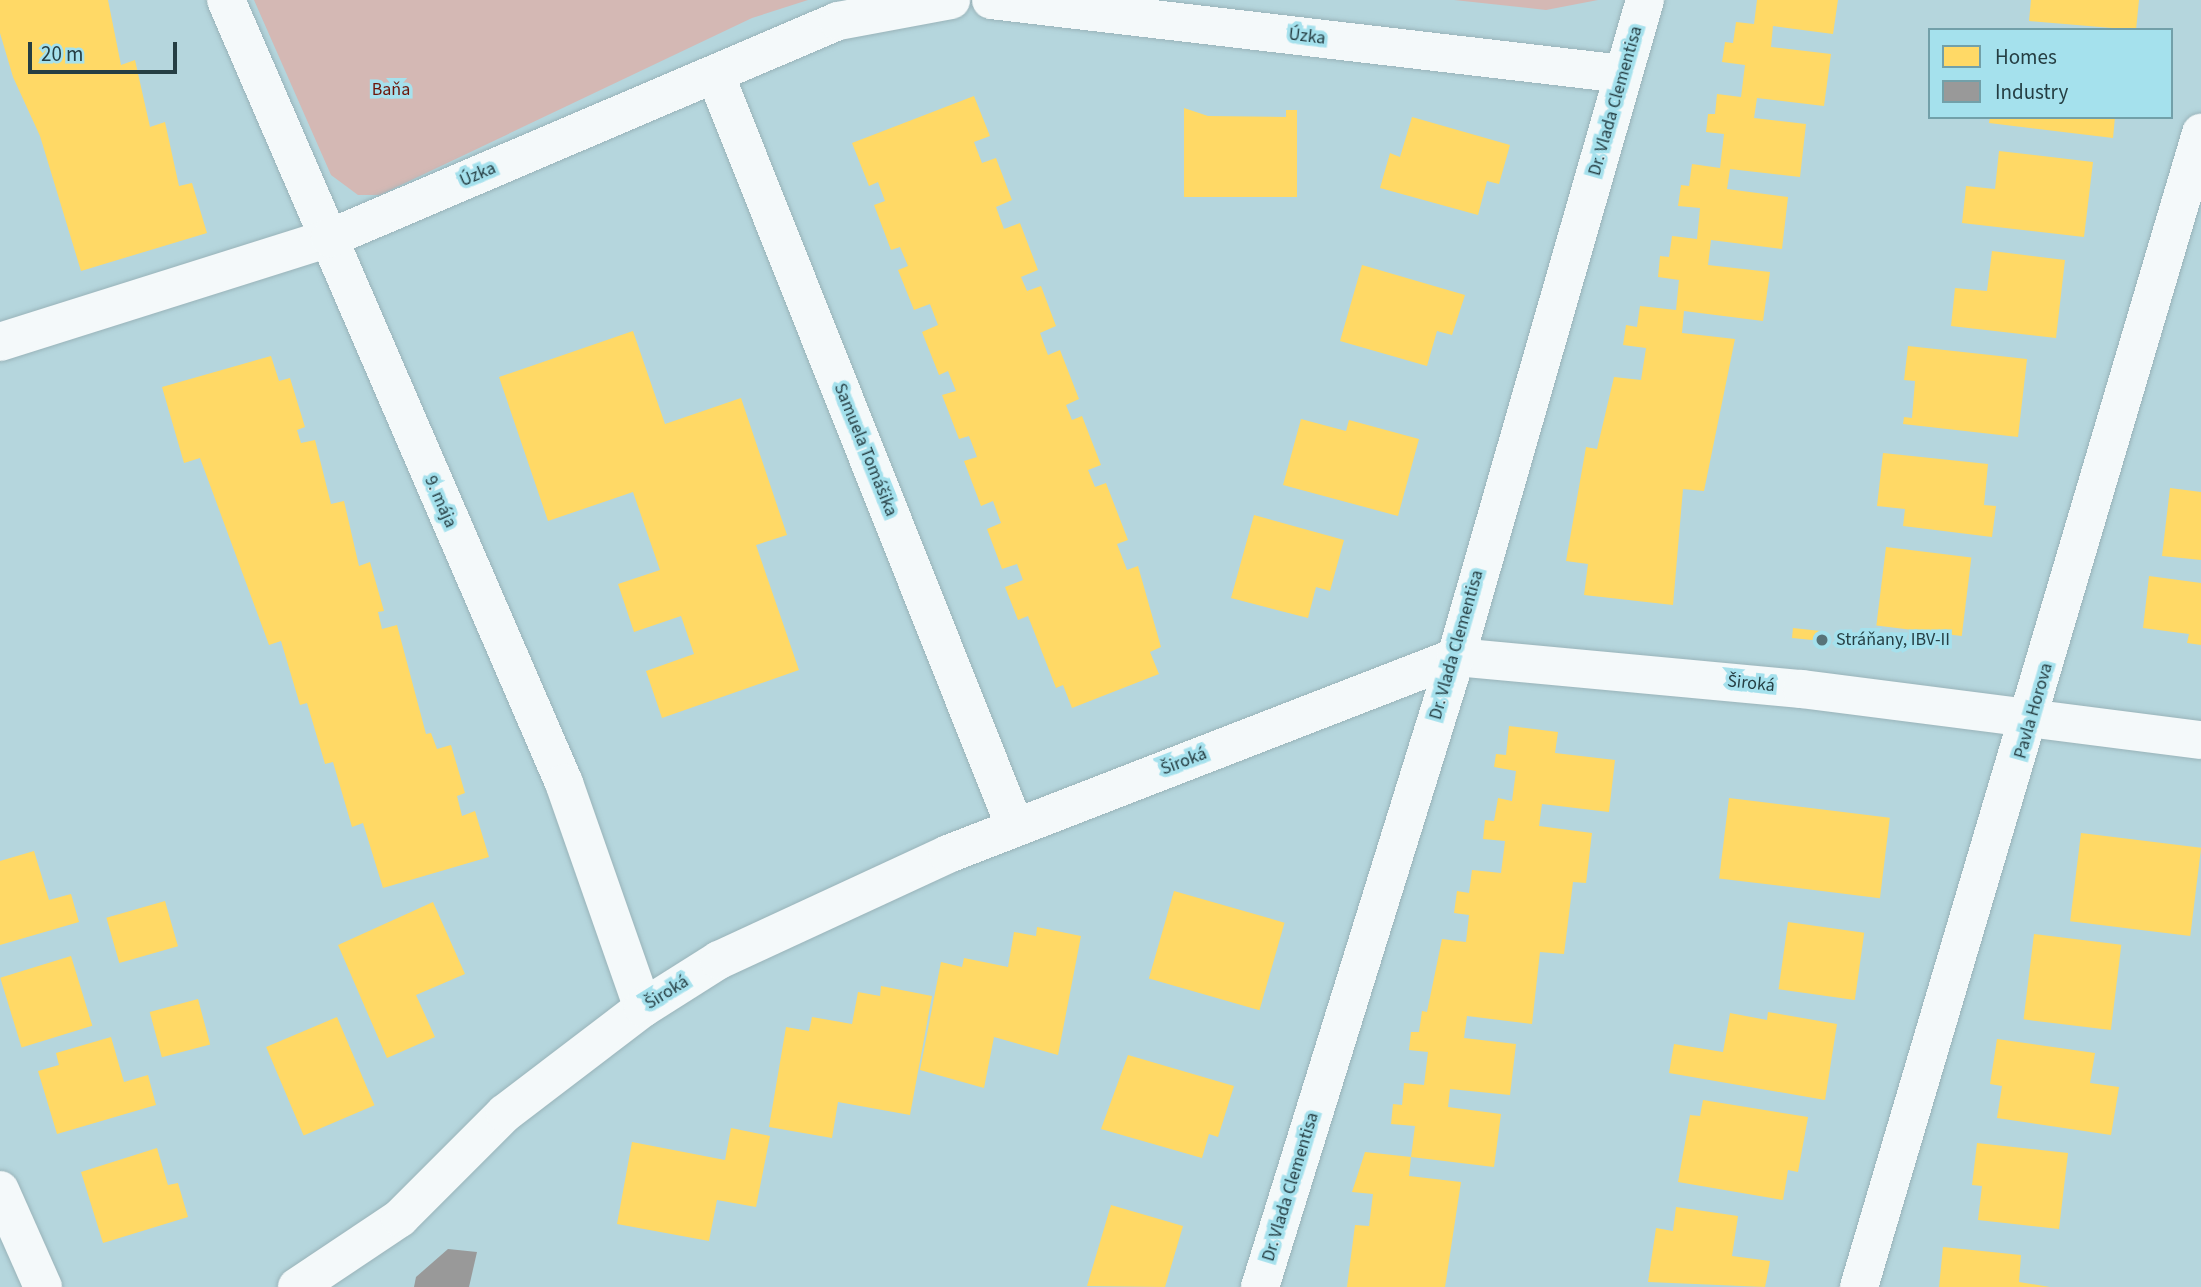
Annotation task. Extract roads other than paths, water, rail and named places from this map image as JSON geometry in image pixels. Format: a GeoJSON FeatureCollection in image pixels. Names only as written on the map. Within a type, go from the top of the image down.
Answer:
{"type":"FeatureCollection","features":[{"type":"Feature","properties":{"kind":"street","name":"9. mája"},"geometry":{"type":"LineString","coordinates":[[226,0],[564,783],[643,1008]]}},
{"type":"Feature","properties":{"kind":"street","name":"Úzka"},"geometry":{"type":"LineString","coordinates":[[0,342],[330,238],[838,21],[951,0]]}},
{"type":"Feature","properties":{"kind":"street","name":"Úzka"},"geometry":{"type":"LineString","coordinates":[[991,0],[1623,74]]}},
{"type":"Feature","properties":{"kind":"street","name":"Dr. Vlada Clementisa"},"geometry":{"type":"LineString","coordinates":[[1260,1287],[1456,657],[1645,0]]}},
{"type":"Feature","properties":{"kind":"street","name":"Samuela Tomášika"},"geometry":{"type":"LineString","coordinates":[[715,74],[1015,827]]}},
{"type":"Feature","properties":{"kind":"street","name":"Pavla Horova"},"geometry":{"type":"LineString","coordinates":[[1859,1287],[2032,718],[2201,133]]}},
{"type":"Feature","properties":{"kind":"street","name":"Široká"},"geometry":{"type":"LineString","coordinates":[[297,1287],[400,1218],[505,1113],[643,1008],[817,911],[1015,827],[1456,657],[2032,718],[2201,740]]}},
{"type":"Feature","properties":{"kind":"street"},"geometry":{"type":"LineString","coordinates":[[0,1190],[43,1287]]}},
{"type":"Feature","properties":{"kind":"place","name":"Stráňany, IBV-II"},"geometry":{"type":"Point","coordinates":[1822,640]}},
{"type":"Feature","properties":{"kind":"park label","name":"Baňa"},"geometry":{"type":"Point","coordinates":[391,90]}}]}
